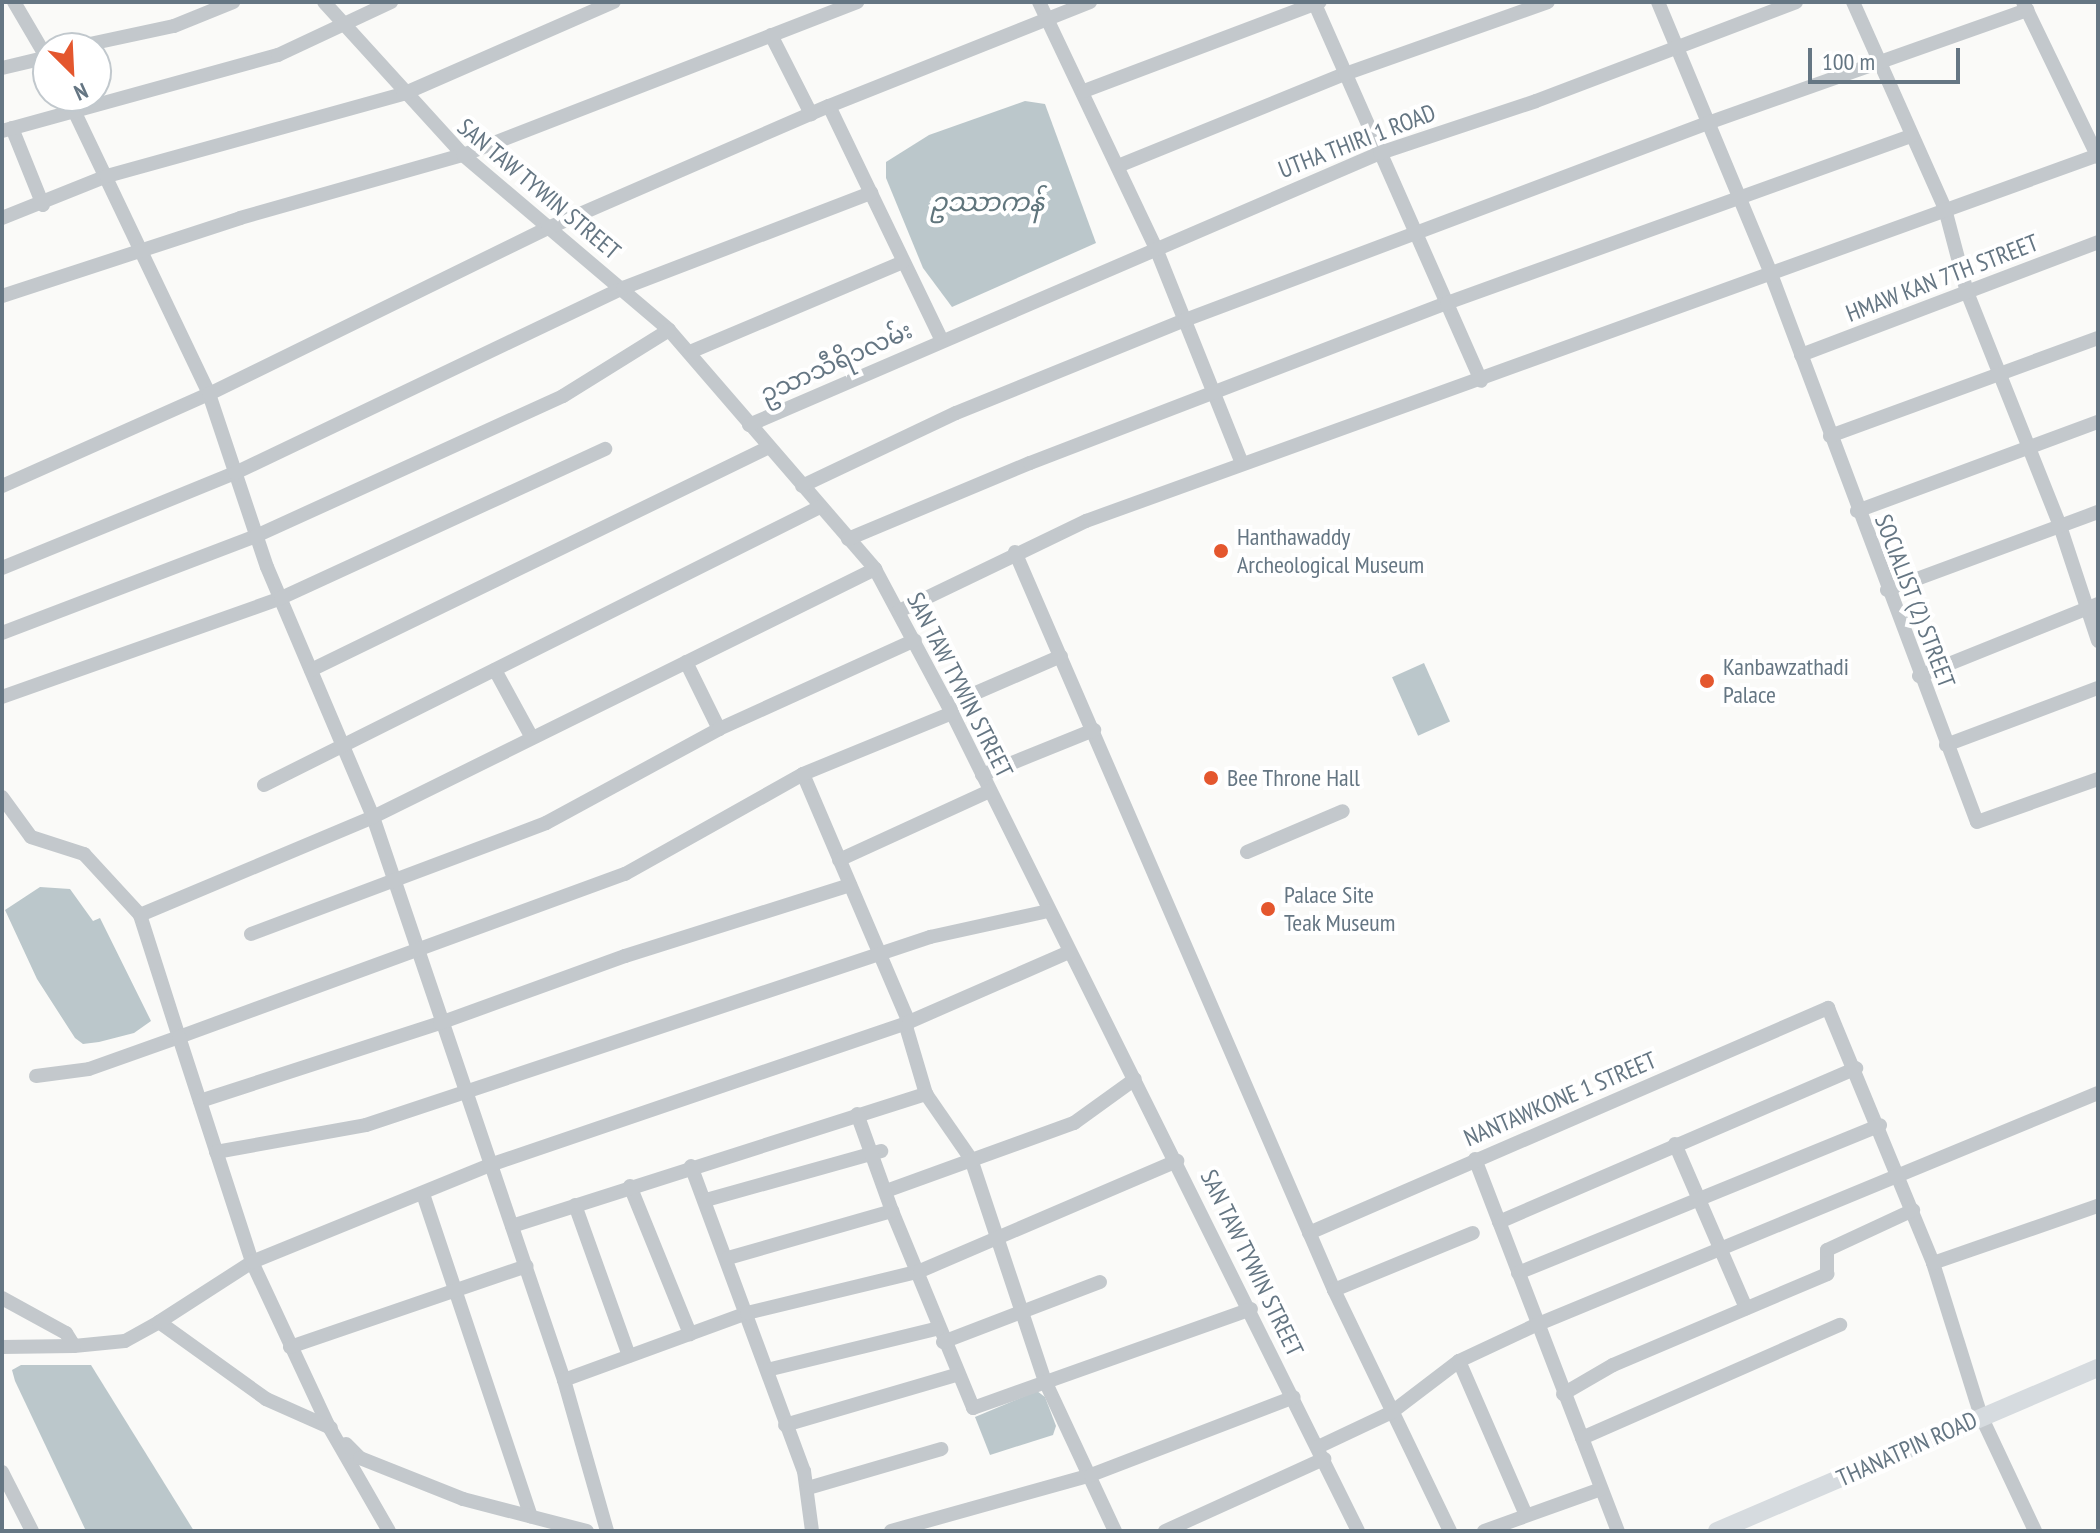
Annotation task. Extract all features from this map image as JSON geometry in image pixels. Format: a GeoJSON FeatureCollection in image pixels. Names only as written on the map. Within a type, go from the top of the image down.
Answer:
{"type":"FeatureCollection","features":[{"type":"Feature","properties":{"kind":"main road","name":"THANATPIN ROAD"},"geometry":{"type":"LineString","coordinates":[[1725,1530],[1981,1416],[2098,1368]]}},
{"type":"Feature","properties":{"kind":"street"},"geometry":{"type":"LineString","coordinates":[[112,39],[174,26],[233,2]]}},
{"type":"Feature","properties":{"kind":"street","name":"SAN TAW TYWIN STREET"},"geometry":{"type":"LineString","coordinates":[[324,2],[403,94],[463,155],[669,330],[875,569],[915,640],[1048,911],[1177,1161],[1358,1531]]}},
{"type":"Feature","properties":{"kind":"street"},"geometry":{"type":"LineString","coordinates":[[112,93],[278,55],[340,22],[391,2]]}},
{"type":"Feature","properties":{"kind":"street"},"geometry":{"type":"LineString","coordinates":[[2,218],[43,205],[107,176],[403,94],[614,2]]}},
{"type":"Feature","properties":{"kind":"street"},"geometry":{"type":"LineString","coordinates":[[2,296],[140,250],[463,155],[857,2]]}},
{"type":"Feature","properties":{"kind":"street"},"geometry":{"type":"LineString","coordinates":[[1039,2],[1084,91],[1155,246],[1242,463]]}},
{"type":"Feature","properties":{"kind":"street"},"geometry":{"type":"LineString","coordinates":[[2,486],[209,394],[548,228],[829,106],[1090,2]]}},
{"type":"Feature","properties":{"kind":"street"},"geometry":{"type":"LineString","coordinates":[[1118,166],[1345,74],[1548,2]]}},
{"type":"Feature","properties":{"kind":"street","name":"SOCIALIST (2) STREET"},"geometry":{"type":"LineString","coordinates":[[1658,2],[1705,124],[1771,274],[1919,676],[1977,822],[2098,779]]}},
{"type":"Feature","properties":{"kind":"street","name":"UTHA THIRI 1 ROAD"},"geometry":{"type":"LineString","coordinates":[[941,339],[1380,153],[1536,101],[1796,2]]}},
{"type":"Feature","properties":{"kind":"street"},"geometry":{"type":"LineString","coordinates":[[1853,2],[1945,209],[1967,292],[2092,606],[2098,641]]}},
{"type":"Feature","properties":{"kind":"street"},"geometry":{"type":"LineString","coordinates":[[1084,91],[1316,3],[1481,381]]}},
{"type":"Feature","properties":{"kind":"street"},"geometry":{"type":"LineString","coordinates":[[14,4],[32,33]]}},
{"type":"Feature","properties":{"kind":"street"},"geometry":{"type":"LineString","coordinates":[[802,486],[956,413],[1185,320],[2025,6],[2098,155],[1481,381],[1242,463],[1015,552],[899,611]]}},
{"type":"Feature","properties":{"kind":"street"},"geometry":{"type":"LineString","coordinates":[[771,35],[811,114]]}},
{"type":"Feature","properties":{"kind":"street"},"geometry":{"type":"LineString","coordinates":[[2,68],[32,61]]}},
{"type":"Feature","properties":{"kind":"street"},"geometry":{"type":"LineString","coordinates":[[829,106],[941,339]]}},
{"type":"Feature","properties":{"kind":"street"},"geometry":{"type":"LineString","coordinates":[[43,205],[7,129],[47,112]]}},
{"type":"Feature","properties":{"kind":"street"},"geometry":{"type":"LineString","coordinates":[[75,112],[209,394],[256,536],[373,817],[440,1023],[564,1380],[607,1531]]}},
{"type":"Feature","properties":{"kind":"street"},"geometry":{"type":"LineString","coordinates":[[848,539],[1447,303],[1912,136]]}},
{"type":"Feature","properties":{"kind":"street"},"geometry":{"type":"LineString","coordinates":[[2,568],[235,473],[623,288],[871,193]]}},
{"type":"Feature","properties":{"kind":"street","name":"HMAW KAN 7TH STREET"},"geometry":{"type":"LineString","coordinates":[[1801,355],[2098,242]]}},
{"type":"Feature","properties":{"kind":"street"},"geometry":{"type":"LineString","coordinates":[[690,352],[903,262]]}},
{"type":"Feature","properties":{"kind":"street"},"geometry":{"type":"LineString","coordinates":[[2,633],[256,536],[563,396],[669,330]]}},
{"type":"Feature","properties":{"kind":"street"},"geometry":{"type":"LineString","coordinates":[[1830,436],[2098,338]]}},
{"type":"Feature","properties":{"kind":"street","name":"ဥသာသီရိ၁လမ်း"},"geometry":{"type":"LineString","coordinates":[[749,425],[941,339]]}},
{"type":"Feature","properties":{"kind":"street"},"geometry":{"type":"LineString","coordinates":[[1857,511],[2098,422]]}},
{"type":"Feature","properties":{"kind":"street"},"geometry":{"type":"LineString","coordinates":[[311,670],[769,447]]}},
{"type":"Feature","properties":{"kind":"street"},"geometry":{"type":"LineString","coordinates":[[2,697],[281,598],[605,449]]}},
{"type":"Feature","properties":{"kind":"street"},"geometry":{"type":"LineString","coordinates":[[264,785],[820,507]]}},
{"type":"Feature","properties":{"kind":"street"},"geometry":{"type":"LineString","coordinates":[[1887,590],[2098,512]]}},
{"type":"Feature","properties":{"kind":"street"},"geometry":{"type":"LineString","coordinates":[[1015,552],[1334,1290],[1450,1531]]}},
{"type":"Feature","properties":{"kind":"street"},"geometry":{"type":"LineString","coordinates":[[140,915],[373,817],[875,569]]}},
{"type":"Feature","properties":{"kind":"street"},"geometry":{"type":"LineString","coordinates":[[1919,676],[2092,606]]}},
{"type":"Feature","properties":{"kind":"street"},"geometry":{"type":"LineString","coordinates":[[251,934],[546,823],[719,729],[915,640]]}},
{"type":"Feature","properties":{"kind":"street"},"geometry":{"type":"LineString","coordinates":[[36,1076],[89,1069],[625,874],[803,774],[1061,656]]}},
{"type":"Feature","properties":{"kind":"street"},"geometry":{"type":"LineString","coordinates":[[686,662],[719,729]]}},
{"type":"Feature","properties":{"kind":"street"},"geometry":{"type":"LineString","coordinates":[[495,670],[532,738]]}},
{"type":"Feature","properties":{"kind":"street"},"geometry":{"type":"LineString","coordinates":[[1946,745],[2098,688]]}},
{"type":"Feature","properties":{"kind":"street"},"geometry":{"type":"LineString","coordinates":[[982,775],[1094,730]]}},
{"type":"Feature","properties":{"kind":"street"},"geometry":{"type":"LineString","coordinates":[[803,774],[883,954],[907,1022],[926,1094],[971,1159],[994,1236],[1023,1310],[1045,1381],[1115,1531]]}},
{"type":"Feature","properties":{"kind":"street"},"geometry":{"type":"LineString","coordinates":[[839,860],[990,791]]}},
{"type":"Feature","properties":{"kind":"street"},"geometry":{"type":"LineString","coordinates":[[2,797],[31,837],[84,854],[140,915],[252,1262],[328,1425],[389,1531]]}},
{"type":"Feature","properties":{"kind":"street"},"geometry":{"type":"LineString","coordinates":[[1247,852],[1343,811]]}},
{"type":"Feature","properties":{"kind":"street"},"geometry":{"type":"LineString","coordinates":[[200,1101],[440,1023],[625,956],[850,885]]}},
{"type":"Feature","properties":{"kind":"street"},"geometry":{"type":"LineString","coordinates":[[216,1152],[366,1125],[930,937],[1048,911]]}},
{"type":"Feature","properties":{"kind":"street"},"geometry":{"type":"LineString","coordinates":[[2,1347],[74,1346],[125,1341],[252,1262],[490,1165],[907,1022],[1069,952]]}},
{"type":"Feature","properties":{"kind":"street","name":"NANTAWKONE 1 STREET"},"geometry":{"type":"LineString","coordinates":[[1309,1233],[1828,1008],[1856,1068]]}},
{"type":"Feature","properties":{"kind":"street"},"geometry":{"type":"LineString","coordinates":[[1499,1222],[1856,1068],[1933,1263],[1981,1416],[2035,1531]]}},
{"type":"Feature","properties":{"kind":"street"},"geometry":{"type":"LineString","coordinates":[[886,1191],[1074,1123],[1135,1079]]}},
{"type":"Feature","properties":{"kind":"street"},"geometry":{"type":"LineString","coordinates":[[1165,1531],[1321,1453],[1392,1412],[1459,1361],[1536,1325],[2098,1093]]}},
{"type":"Feature","properties":{"kind":"street"},"geometry":{"type":"LineString","coordinates":[[512,1226],[691,1166],[926,1094]]}},
{"type":"Feature","properties":{"kind":"street"},"geometry":{"type":"LineString","coordinates":[[857,1114],[877,1152],[892,1211],[920,1271],[956,1375],[973,1408],[1251,1309]]}},
{"type":"Feature","properties":{"kind":"street"},"geometry":{"type":"LineString","coordinates":[[1518,1273],[1880,1125]]}},
{"type":"Feature","properties":{"kind":"street"},"geometry":{"type":"LineString","coordinates":[[1675,1144],[1746,1308]]}},
{"type":"Feature","properties":{"kind":"street"},"geometry":{"type":"LineString","coordinates":[[706,1200],[877,1152]]}},
{"type":"Feature","properties":{"kind":"street"},"geometry":{"type":"LineString","coordinates":[[1475,1159],[1536,1325],[1618,1531]]}},
{"type":"Feature","properties":{"kind":"street"},"geometry":{"type":"LineString","coordinates":[[564,1380],[747,1313],[920,1271],[994,1236],[1177,1161]]}},
{"type":"Feature","properties":{"kind":"street"},"geometry":{"type":"LineString","coordinates":[[691,1166],[728,1258],[808,1488],[812,1531]]}},
{"type":"Feature","properties":{"kind":"street"},"geometry":{"type":"LineString","coordinates":[[630,1186],[690,1334]]}},
{"type":"Feature","properties":{"kind":"street"},"geometry":{"type":"LineString","coordinates":[[423,1194],[531,1516]]}},
{"type":"Feature","properties":{"kind":"street"},"geometry":{"type":"LineString","coordinates":[[575,1205],[629,1356]]}},
{"type":"Feature","properties":{"kind":"street"},"geometry":{"type":"LineString","coordinates":[[1933,1263],[2098,1206]]}},
{"type":"Feature","properties":{"kind":"street"},"geometry":{"type":"LineString","coordinates":[[1563,1394],[1613,1365],[1827,1274],[1827,1250],[1913,1210]]}},
{"type":"Feature","properties":{"kind":"street"},"geometry":{"type":"LineString","coordinates":[[728,1258],[892,1211]]}},
{"type":"Feature","properties":{"kind":"street"},"geometry":{"type":"LineString","coordinates":[[1334,1290],[1473,1233]]}},
{"type":"Feature","properties":{"kind":"street"},"geometry":{"type":"LineString","coordinates":[[290,1347],[526,1266]]}},
{"type":"Feature","properties":{"kind":"street"},"geometry":{"type":"LineString","coordinates":[[767,1370],[941,1335],[1100,1282]]}},
{"type":"Feature","properties":{"kind":"street"},"geometry":{"type":"LineString","coordinates":[[2,1298],[66,1333],[74,1346]]}},
{"type":"Feature","properties":{"kind":"street"},"geometry":{"type":"LineString","coordinates":[[159,1322],[266,1399],[328,1425],[360,1458],[463,1499],[587,1531]]}},
{"type":"Feature","properties":{"kind":"street"},"geometry":{"type":"LineString","coordinates":[[1582,1438],[1840,1325]]}},
{"type":"Feature","properties":{"kind":"street"},"geometry":{"type":"LineString","coordinates":[[1459,1361],[1526,1515]]}},
{"type":"Feature","properties":{"kind":"street"},"geometry":{"type":"LineString","coordinates":[[785,1425],[956,1375]]}},
{"type":"Feature","properties":{"kind":"street"},"geometry":{"type":"LineString","coordinates":[[891,1531],[1091,1475],[1294,1397]]}},
{"type":"Feature","properties":{"kind":"street"},"geometry":{"type":"LineString","coordinates":[[808,1488],[941,1449]]}},
{"type":"Feature","properties":{"kind":"street"},"geometry":{"type":"LineString","coordinates":[[2,1472],[32,1531]]}},
{"type":"Feature","properties":{"kind":"street"},"geometry":{"type":"LineString","coordinates":[[1484,1531],[1601,1489]]}},
{"type":"Feature","properties":{"kind":"water","name":"ဥဿာကန်"},"geometry":{"type":"Polygon","coordinates":[[[1025,101],[1045,104],[1096,243],[952,307],[923,268],[886,178],[886,162],[929,135],[1025,101]]]}},
{"type":"Feature","properties":{"kind":"water"},"geometry":{"type":"Polygon","coordinates":[[[1424,663],[1450,721],[1418,736],[1392,677],[1424,663]]]}},
{"type":"Feature","properties":{"kind":"water"},"geometry":{"type":"Polygon","coordinates":[[[40,887],[70,889],[93,921],[100,918],[151,1021],[134,1033],[99,1042],[83,1044],[75,1038],[37,979],[5,910],[40,887]]]}},
{"type":"Feature","properties":{"kind":"water"},"geometry":{"type":"Polygon","coordinates":[[[21,1365],[91,1365],[194,1531],[86,1531],[15,1381],[12,1370],[21,1365]]]}},
{"type":"Feature","properties":{"kind":"water"},"geometry":{"type":"Polygon","coordinates":[[[1037,1391],[1045,1397],[1056,1426],[1053,1435],[990,1455],[975,1417],[1037,1391]]]}},
{"type":"Feature","properties":{"kind":"place","name":"Hanthawaddy Archeological Museum"},"geometry":{"type":"Point","coordinates":[1221,551]}},
{"type":"Feature","properties":{"kind":"place","name":"Kanbawzathadi Palace"},"geometry":{"type":"Point","coordinates":[1707,681]}},
{"type":"Feature","properties":{"kind":"place","name":"Bee Throne Hall"},"geometry":{"type":"Point","coordinates":[1211,778]}},
{"type":"Feature","properties":{"kind":"place","name":"Palace Site Teak Museum"},"geometry":{"type":"Point","coordinates":[1268,909]}}]}
